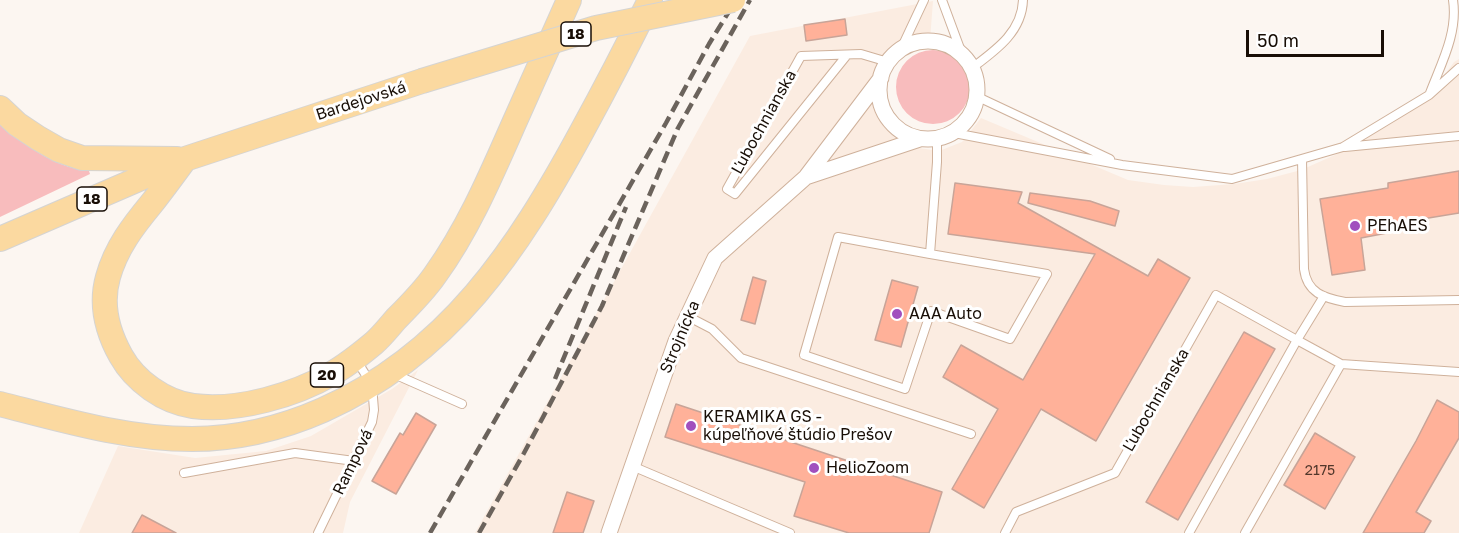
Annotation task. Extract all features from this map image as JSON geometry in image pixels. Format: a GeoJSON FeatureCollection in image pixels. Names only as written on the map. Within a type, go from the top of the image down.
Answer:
{"type":"FeatureCollection","features":[{"type":"Feature","properties":{"kind":"main road","name":"20"},"geometry":{"type":"LineString","coordinates":[[185,159],[130,230],[116,255],[107,280],[104,301],[110,334],[126,365],[149,388],[173,401],[193,406],[222,407],[265,400],[294,392],[334,372],[374,342],[435,276],[458,241],[495,166],[569,0]]}},
{"type":"Feature","properties":{"kind":"main road","name":"20"},"geometry":{"type":"LineString","coordinates":[[0,404],[135,435],[194,439],[243,435],[279,427],[342,402],[381,379],[453,320],[493,274],[536,212],[615,69],[650,0]]}},
{"type":"Feature","properties":{"kind":"main road","name":"Bardejovská"},"geometry":{"type":"LineString","coordinates":[[0,239],[185,159],[422,81],[596,28],[733,0]]}},
{"type":"Feature","properties":{"kind":"main road"},"geometry":{"type":"LineString","coordinates":[[0,108],[17,124],[38,138],[59,150],[82,158],[185,159]]}},
{"type":"Feature","properties":{"kind":"street"},"geometry":{"type":"LineString","coordinates":[[806,177],[881,78],[888,62],[901,49],[916,43],[932,41],[948,45],[962,54],[972,68],[978,85],[978,97],[970,118],[954,133],[937,139],[920,139],[899,131],[889,120],[880,100],[881,78]]}},
{"type":"Feature","properties":{"kind":"street"},"geometry":{"type":"LineString","coordinates":[[806,177],[920,139]]}},
{"type":"Feature","properties":{"kind":"street","name":"Strojnícka"},"geometry":{"type":"LineString","coordinates":[[609,533],[676,341],[715,258],[806,177]]}},
{"type":"Feature","properties":{"kind":"lane"},"geometry":{"type":"LineString","coordinates":[[901,49],[924,0]]}},
{"type":"Feature","properties":{"kind":"lane"},"geometry":{"type":"LineString","coordinates":[[942,0],[962,54]]}},
{"type":"Feature","properties":{"kind":"lane"},"geometry":{"type":"LineString","coordinates":[[972,68],[1001,46],[1014,30],[1022,10],[1023,0]]}},
{"type":"Feature","properties":{"kind":"lane"},"geometry":{"type":"LineString","coordinates":[[1429,95],[1453,30],[1453,0]]}},
{"type":"Feature","properties":{"kind":"lane","name":"Ľubochnianska"},"geometry":{"type":"LineString","coordinates":[[847,55],[735,194],[727,189],[801,56],[861,54],[888,62]]}},
{"type":"Feature","properties":{"kind":"lane"},"geometry":{"type":"LineString","coordinates":[[1343,147],[1429,95],[1459,69]]}},
{"type":"Feature","properties":{"kind":"lane"},"geometry":{"type":"LineString","coordinates":[[978,97],[1122,165]]}},
{"type":"Feature","properties":{"kind":"lane"},"geometry":{"type":"LineString","coordinates":[[954,133],[1122,165],[1232,179],[1343,147],[1459,136]]}},
{"type":"Feature","properties":{"kind":"lane"},"geometry":{"type":"LineString","coordinates":[[930,254],[937,139]]}},
{"type":"Feature","properties":{"kind":"lane"},"geometry":{"type":"LineString","coordinates":[[1302,159],[1304,269],[1305,279],[1309,286],[1330,300],[1346,302],[1459,300]]}},
{"type":"Feature","properties":{"kind":"lane"},"geometry":{"type":"LineString","coordinates":[[838,237],[930,254],[1047,274],[1010,339],[931,311],[905,389],[804,355],[838,237]]}},
{"type":"Feature","properties":{"kind":"lane","name":"Ľubochnianska"},"geometry":{"type":"LineString","coordinates":[[1005,533],[1016,512],[1114,473],[1216,296],[1341,364]]}},
{"type":"Feature","properties":{"kind":"lane"},"geometry":{"type":"LineString","coordinates":[[1190,533],[1297,340],[1324,296]]}},
{"type":"Feature","properties":{"kind":"lane"},"geometry":{"type":"LineString","coordinates":[[687,316],[712,329],[741,358],[971,434]]}},
{"type":"Feature","properties":{"kind":"lane"},"geometry":{"type":"LineString","coordinates":[[354,357],[381,379],[462,404]]}},
{"type":"Feature","properties":{"kind":"lane"},"geometry":{"type":"LineString","coordinates":[[1245,533],[1341,364],[1459,372]]}},
{"type":"Feature","properties":{"kind":"lane","name":"Rampová"},"geometry":{"type":"LineString","coordinates":[[318,533],[372,422],[381,379]]}},
{"type":"Feature","properties":{"kind":"lane"},"geometry":{"type":"LineString","coordinates":[[184,473],[295,453],[354,461]]}},
{"type":"Feature","properties":{"kind":"lane"},"geometry":{"type":"LineString","coordinates":[[632,466],[790,533]]}},
{"type":"Feature","properties":{"kind":"shaded area"},"geometry":{"type":"Polygon","coordinates":[[[933,1],[930,40],[900,50],[879,75],[875,98],[878,114],[886,129],[906,146],[939,151],[962,142],[981,118],[1128,180],[1164,185],[1193,187],[1234,184],[1267,179],[1301,170],[1335,155],[1392,123],[1431,94],[1454,62],[1459,59],[1459,533],[475,533],[750,36],[933,1]]]}},
{"type":"Feature","properties":{"kind":"shaded area"},"geometry":{"type":"Polygon","coordinates":[[[933,50],[947,53],[959,61],[967,73],[970,87],[967,101],[959,113],[947,121],[933,124],[919,121],[907,113],[899,101],[896,87],[899,73],[907,61],[919,53],[933,50]]]}},
{"type":"Feature","properties":{"kind":"shaded area"},"geometry":{"type":"Polygon","coordinates":[[[0,123],[41,154],[64,165],[89,171],[90,174],[0,217],[0,123]]]}},
{"type":"Feature","properties":{"kind":"shaded area"},"geometry":{"type":"Polygon","coordinates":[[[418,370],[350,502],[343,533],[79,533],[118,446],[195,458],[266,451],[311,436],[392,389],[418,370]]]}},
{"type":"Feature","properties":{"kind":"building"},"geometry":{"type":"Polygon","coordinates":[[[845,19],[847,35],[806,41],[804,25],[845,19]]]}},
{"type":"Feature","properties":{"kind":"building"},"geometry":{"type":"Polygon","coordinates":[[[1459,171],[1459,213],[1386,225],[1387,233],[1361,238],[1365,270],[1332,275],[1320,199],[1388,188],[1388,183],[1459,171]]]}},
{"type":"Feature","properties":{"kind":"building"},"geometry":{"type":"Polygon","coordinates":[[[955,183],[1022,192],[1018,203],[1148,276],[1158,259],[1190,278],[1096,441],[1041,409],[984,508],[952,489],[998,409],[943,377],[961,345],[1023,380],[1095,254],[948,234],[955,183]]]}},
{"type":"Feature","properties":{"kind":"building"},"geometry":{"type":"Polygon","coordinates":[[[1030,193],[1090,201],[1119,211],[1115,226],[1028,203],[1030,193]]]}},
{"type":"Feature","properties":{"kind":"building"},"geometry":{"type":"Polygon","coordinates":[[[753,277],[766,281],[755,324],[741,320],[753,277]]]}},
{"type":"Feature","properties":{"kind":"building","name":"AAA Auto"},"geometry":{"type":"Polygon","coordinates":[[[892,280],[918,287],[901,347],[875,340],[892,280]]]}},
{"type":"Feature","properties":{"kind":"building"},"geometry":{"type":"Polygon","coordinates":[[[1244,332],[1275,349],[1178,520],[1146,502],[1244,332]]]}},
{"type":"Feature","properties":{"kind":"building"},"geometry":{"type":"Polygon","coordinates":[[[1437,400],[1459,412],[1459,438],[1416,512],[1431,521],[1424,533],[1363,533],[1416,441],[1437,400]]]}},
{"type":"Feature","properties":{"kind":"building"},"geometry":{"type":"Polygon","coordinates":[[[676,404],[942,492],[929,533],[849,533],[794,516],[805,482],[665,437],[676,404]]]}},
{"type":"Feature","properties":{"kind":"building"},"geometry":{"type":"Polygon","coordinates":[[[416,413],[436,425],[396,494],[372,481],[400,433],[403,435],[416,413]]]}},
{"type":"Feature","properties":{"kind":"building"},"geometry":{"type":"Polygon","coordinates":[[[1315,433],[1355,457],[1325,509],[1284,485],[1315,433]]]}},
{"type":"Feature","properties":{"kind":"building"},"geometry":{"type":"Polygon","coordinates":[[[567,492],[594,501],[583,533],[553,533],[567,492]]]}},
{"type":"Feature","properties":{"kind":"building"},"geometry":{"type":"Polygon","coordinates":[[[142,515],[176,533],[132,533],[142,515]]]}},
{"type":"Feature","properties":{"kind":"railway"},"geometry":{"type":"LineString","coordinates":[[430,533],[736,0]]}},
{"type":"Feature","properties":{"kind":"railway"},"geometry":{"type":"LineString","coordinates":[[479,533],[602,306],[678,128],[750,0]]}},
{"type":"Feature","properties":{"kind":"railway"},"geometry":{"type":"LineString","coordinates":[[555,379],[626,207]]}},
{"type":"Feature","properties":{"kind":"place","name":"PEhAES"},"geometry":{"type":"Point","coordinates":[1355,226]}},
{"type":"Feature","properties":{"kind":"place","name":"AAA Auto"},"geometry":{"type":"Point","coordinates":[897,314]}},
{"type":"Feature","properties":{"kind":"place","name":"KERAMIKA GS - kúpeľňové štúdio Prešov"},"geometry":{"type":"Point","coordinates":[691,426]}},
{"type":"Feature","properties":{"kind":"place","name":"HelioZoom"},"geometry":{"type":"Point","coordinates":[814,468]}}]}
